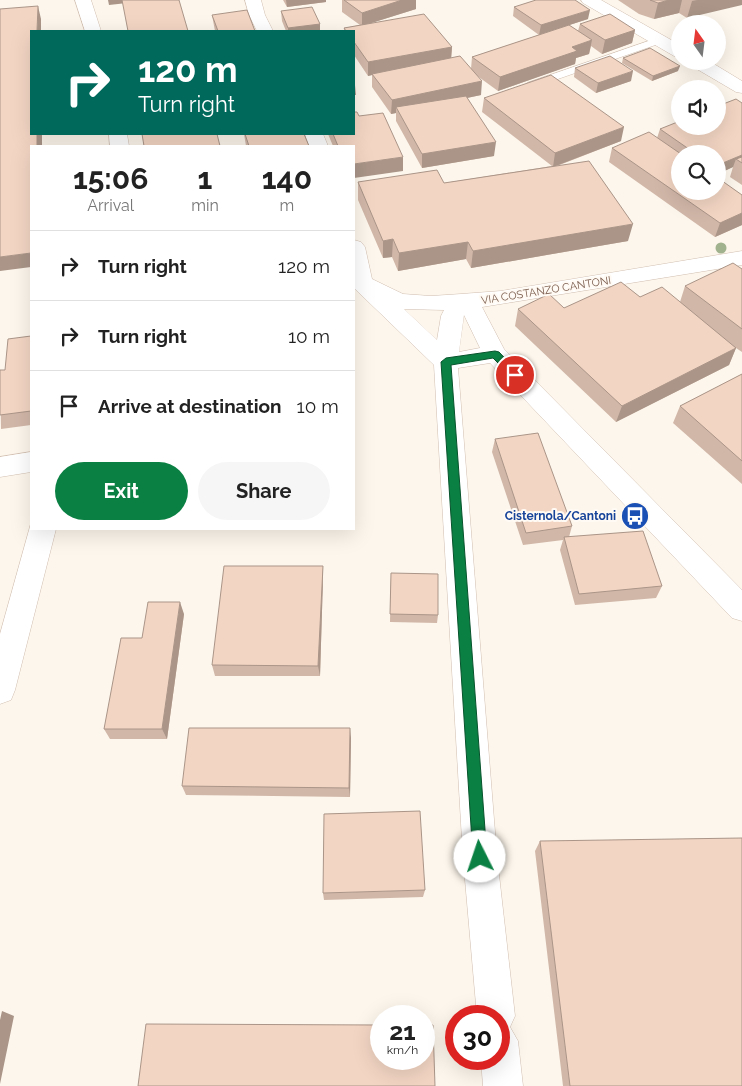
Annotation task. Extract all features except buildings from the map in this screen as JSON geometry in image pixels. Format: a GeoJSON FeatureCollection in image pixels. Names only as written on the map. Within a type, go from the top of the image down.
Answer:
{"type":"FeatureCollection","features":[{"type":"Feature","properties":{"kind":"street"},"geometry":{"type":"LineString","coordinates":[[83,0],[92,30]]}},
{"type":"Feature","properties":{"kind":"street"},"geometry":{"type":"LineString","coordinates":[[253,0],[257,15],[264,30]]}},
{"type":"Feature","properties":{"kind":"street"},"geometry":{"type":"LineString","coordinates":[[589,0],[671,47]]}},
{"type":"Feature","properties":{"kind":"street"},"geometry":{"type":"LineString","coordinates":[[711,70],[742,88]]}},
{"type":"Feature","properties":{"kind":"street"},"geometry":{"type":"LineString","coordinates":[[355,256],[358,281],[446,362]]}},
{"type":"Feature","properties":{"kind":"street","name":"VIA COSTANZO CANTONI"},"geometry":{"type":"LineString","coordinates":[[358,281],[392,299],[432,302],[468,301],[501,298],[742,258]]}},
{"type":"Feature","properties":{"kind":"street"},"geometry":{"type":"LineString","coordinates":[[495,1005],[480,857],[446,362],[452,316],[457,308],[468,301],[495,354],[742,609]]}},
{"type":"Feature","properties":{"kind":"street"},"geometry":{"type":"LineString","coordinates":[[446,362],[495,354]]}},
{"type":"Feature","properties":{"kind":"street"},"geometry":{"type":"LineString","coordinates":[[0,467],[30,462]]}},
{"type":"Feature","properties":{"kind":"street"},"geometry":{"type":"LineString","coordinates":[[0,690],[42,530]]}},
{"type":"Feature","properties":{"kind":"street"},"geometry":{"type":"LineString","coordinates":[[502,1070],[503,1086]]}},
{"type":"Feature","properties":{"kind":"lane"},"geometry":{"type":"LineString","coordinates":[[519,89],[660,40]]}},
{"type":"Feature","properties":{"kind":"place","name":"Cisternola/Cantoni"},"geometry":{"type":"Point","coordinates":[635,516]}},
{"type":"Feature","properties":{"kind":"route"},"geometry":{"type":"LineString","coordinates":[[480,857],[446,362],[495,354],[515,375]]}}]}
